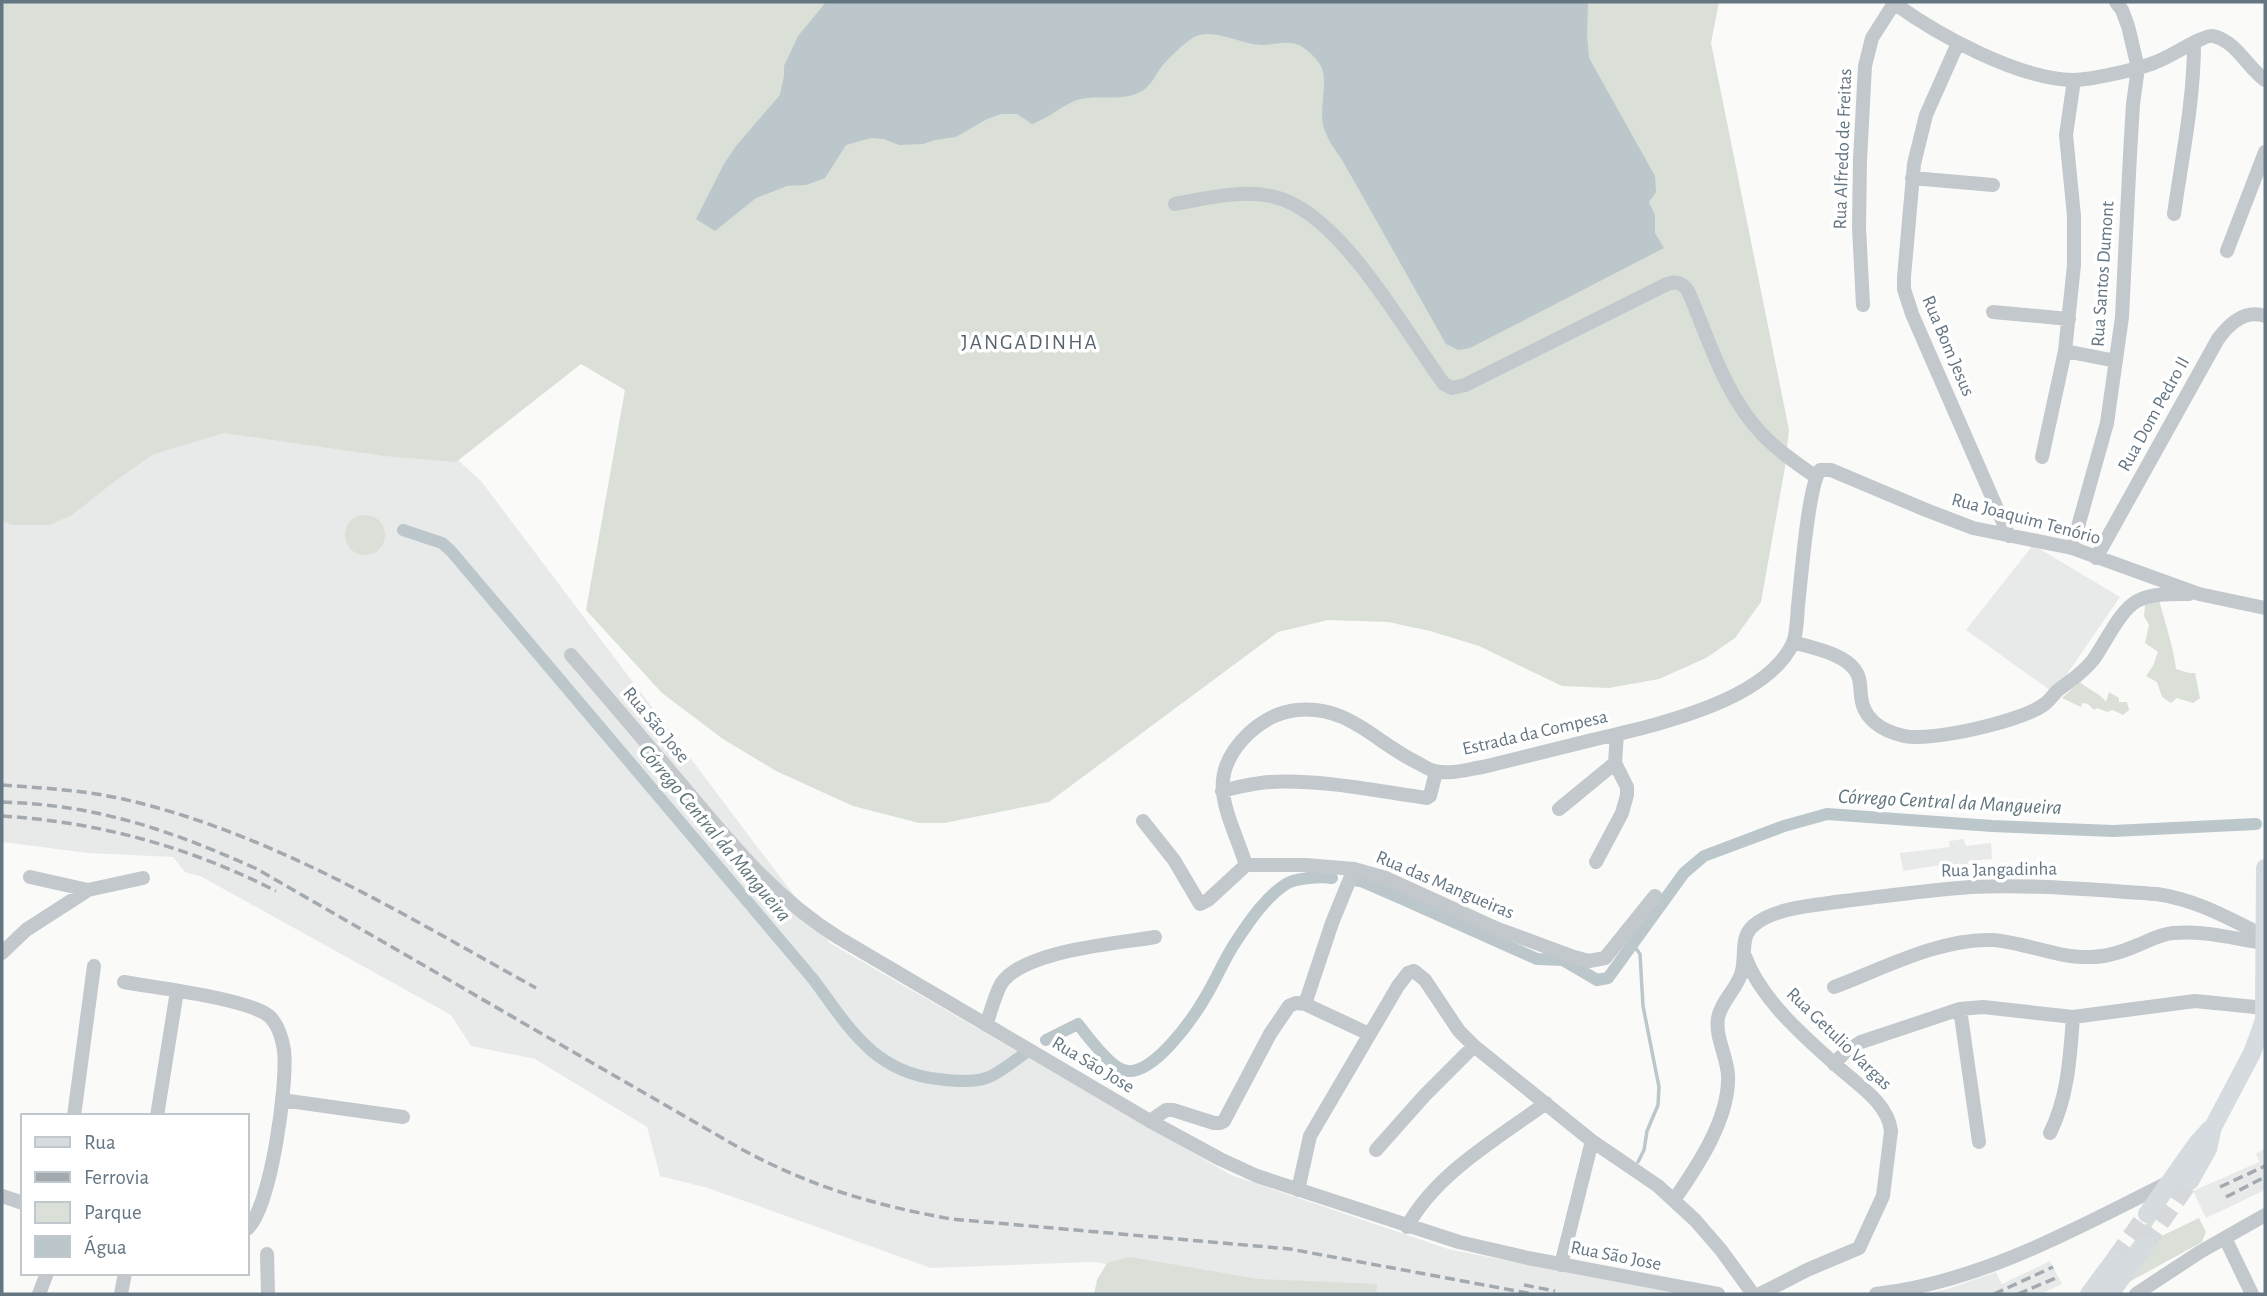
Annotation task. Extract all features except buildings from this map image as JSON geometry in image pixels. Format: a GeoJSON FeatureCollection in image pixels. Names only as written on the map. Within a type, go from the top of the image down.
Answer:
{"type":"FeatureCollection","features":[{"type":"Feature","properties":{"kind":"main road"},"geometry":{"type":"LineString","coordinates":[[2147,1214],[2187,1177],[2207,1149],[2213,1127],[2252,1053],[2264,1016],[2265,868]]}},
{"type":"Feature","properties":{"kind":"main road"},"geometry":{"type":"LineString","coordinates":[[2187,1177],[2198,1142],[2213,1127]]}},
{"type":"Feature","properties":{"kind":"main road"},"geometry":{"type":"LineString","coordinates":[[2109,1294],[2144,1245]]}},
{"type":"Feature","properties":{"kind":"main road"},"geometry":{"type":"LineString","coordinates":[[2089,1294],[2115,1259]]}},
{"type":"Feature","properties":{"kind":"street"},"geometry":{"type":"LineString","coordinates":[[1894,2],[1958,43],[2031,73],[2074,80],[2138,68],[2165,59],[2210,35],[2224,39],[2265,80]]}},
{"type":"Feature","properties":{"kind":"street","name":"Rua Alfredo de Freitas"},"geometry":{"type":"LineString","coordinates":[[1863,305],[1859,227],[1865,66],[1872,38],[1894,2]]}},
{"type":"Feature","properties":{"kind":"street","name":"Rua Santos Dumont"},"geometry":{"type":"LineString","coordinates":[[2073,548],[2107,423],[2122,317],[2133,104],[2138,68],[2128,26],[2116,2]]}},
{"type":"Feature","properties":{"kind":"street","name":"Rua Bom Jesus"},"geometry":{"type":"LineString","coordinates":[[1958,43],[1926,115],[1917,147],[1904,277],[1907,301],[2009,536]]}},
{"type":"Feature","properties":{"kind":"street"},"geometry":{"type":"LineString","coordinates":[[2174,214],[2188,129],[2194,43]]}},
{"type":"Feature","properties":{"kind":"street","name":"Rua Santos Dumont"},"geometry":{"type":"LineString","coordinates":[[1993,312],[2069,319],[2075,242],[2066,135],[2074,80]]}},
{"type":"Feature","properties":{"kind":"street"},"geometry":{"type":"LineString","coordinates":[[2227,251],[2265,152]]}},
{"type":"Feature","properties":{"kind":"street"},"geometry":{"type":"LineString","coordinates":[[1912,178],[1993,185]]}},
{"type":"Feature","properties":{"kind":"street"},"geometry":{"type":"LineString","coordinates":[[1175,204],[1244,194],[1277,197],[1303,210],[1331,231],[1387,300],[1444,384],[1452,388],[1465,385],[1667,284],[1682,283],[1689,293],[1728,383],[1744,411],[1759,431],[1780,451],[1818,474],[1793,642],[1830,654],[1855,670],[1861,683],[1864,711],[1874,723],[1891,733],[1926,738],[1991,724],[2030,711],[2047,703],[2054,693],[2078,677],[2093,660],[2121,618],[2137,601],[2160,596],[2199,594]]}},
{"type":"Feature","properties":{"kind":"street","name":"Rua Dom Pedro II"},"geometry":{"type":"LineString","coordinates":[[2096,558],[2218,339],[2227,327],[2245,316],[2265,316]]}},
{"type":"Feature","properties":{"kind":"street"},"geometry":{"type":"LineString","coordinates":[[2042,457],[2065,351],[2069,319]]}},
{"type":"Feature","properties":{"kind":"street"},"geometry":{"type":"LineString","coordinates":[[2065,351],[2116,360]]}},
{"type":"Feature","properties":{"kind":"street","name":"Rua Joaquim Tenório"},"geometry":{"type":"LineString","coordinates":[[1818,474],[1831,470],[1954,521],[2009,536],[2073,548],[2199,594],[2265,608]]}},
{"type":"Feature","properties":{"kind":"street","name":"Estrada da Compesa"},"geometry":{"type":"LineString","coordinates":[[1436,772],[1483,767],[1684,716],[1737,694],[1759,680],[1779,662],[1793,642]]}},
{"type":"Feature","properties":{"kind":"street","name":"Rua São Jose"},"geometry":{"type":"LineString","coordinates":[[571,655],[737,849],[791,905],[820,926],[986,1026],[1150,1121],[1257,1176],[1407,1227],[1494,1251],[1718,1294]]}},
{"type":"Feature","properties":{"kind":"street"},"geometry":{"type":"LineString","coordinates":[[1143,821],[1174,860],[1200,904],[1208,900],[1246,864],[1222,791],[1225,766],[1231,754],[1256,726],[1270,718],[1289,711],[1313,709],[1338,714],[1405,757],[1436,772],[1430,796],[1427,798],[1304,783],[1271,782],[1222,791]]}},
{"type":"Feature","properties":{"kind":"street"},"geometry":{"type":"LineString","coordinates":[[1596,862],[1622,813],[1627,795],[1627,787],[1615,763],[1617,734]]}},
{"type":"Feature","properties":{"kind":"street"},"geometry":{"type":"LineString","coordinates":[[1559,809],[1615,763]]}},
{"type":"Feature","properties":{"kind":"street","name":"Rua das Mangueiras"},"geometry":{"type":"LineString","coordinates":[[1246,864],[1354,869],[1386,878],[1498,929],[1589,961],[1605,958],[1655,895]]}},
{"type":"Feature","properties":{"kind":"street"},"geometry":{"type":"LineString","coordinates":[[1305,1004],[1332,923],[1354,869]]}},
{"type":"Feature","properties":{"kind":"street"},"geometry":{"type":"LineString","coordinates":[[30,877],[88,890]]}},
{"type":"Feature","properties":{"kind":"street"},"geometry":{"type":"LineString","coordinates":[[2,953],[26,930],[88,890],[143,878]]}},
{"type":"Feature","properties":{"kind":"street","name":"Rua Jangadinha"},"geometry":{"type":"LineString","coordinates":[[1674,1200],[1696,1168],[1725,1099],[1727,1072],[1718,1017],[1738,983],[1748,932],[1766,917],[1793,909],[1872,898],[1972,887],[2020,886],[2178,897],[2197,903],[2264,940]]}},
{"type":"Feature","properties":{"kind":"street"},"geometry":{"type":"LineString","coordinates":[[1834,987],[1928,951],[1969,941],[2014,943],[2086,957],[2108,956],[2173,933],[2264,940]]}},
{"type":"Feature","properties":{"kind":"street"},"geometry":{"type":"LineString","coordinates":[[986,1026],[1002,983],[1028,963],[1069,951],[1154,937]]}},
{"type":"Feature","properties":{"kind":"street","name":"Rua Getulio Vargas"},"geometry":{"type":"LineString","coordinates":[[1744,951],[1751,973],[1769,997],[1834,1064],[1882,1108],[1890,1122],[1891,1143],[1883,1196],[1860,1248],[1807,1270],[1760,1294]]}},
{"type":"Feature","properties":{"kind":"street"},"geometry":{"type":"LineString","coordinates":[[74,1114],[94,966]]}},
{"type":"Feature","properties":{"kind":"street"},"geometry":{"type":"LineString","coordinates":[[1298,1190],[1310,1136],[1398,986],[1411,971],[1424,980],[1459,1031],[1474,1046],[1592,1141],[1674,1200],[1721,1250],[1753,1294]]}},
{"type":"Feature","properties":{"kind":"street"},"geometry":{"type":"LineString","coordinates":[[124,982],[177,991],[256,1010],[269,1016],[279,1033],[285,1062],[282,1100],[266,1192],[250,1226]]}},
{"type":"Feature","properties":{"kind":"street"},"geometry":{"type":"LineString","coordinates":[[157,1114],[177,991]]}},
{"type":"Feature","properties":{"kind":"street"},"geometry":{"type":"LineString","coordinates":[[1834,1064],[1861,1042],[1960,1009],[1983,1007],[2073,1017],[2195,1001],[2264,1016]]}},
{"type":"Feature","properties":{"kind":"street"},"geometry":{"type":"LineString","coordinates":[[1150,1121],[1166,1110],[1173,1110],[1214,1123],[1224,1121],[1283,1014],[1289,1006],[1296,1003],[1305,1004],[1369,1034]]}},
{"type":"Feature","properties":{"kind":"street"},"geometry":{"type":"LineString","coordinates":[[1960,1009],[1979,1142]]}},
{"type":"Feature","properties":{"kind":"street"},"geometry":{"type":"LineString","coordinates":[[2050,1133],[2063,1103],[2073,1017]]}},
{"type":"Feature","properties":{"kind":"street"},"geometry":{"type":"LineString","coordinates":[[1376,1150],[1474,1046]]}},
{"type":"Feature","properties":{"kind":"street"},"geometry":{"type":"LineString","coordinates":[[282,1100],[403,1117]]}},
{"type":"Feature","properties":{"kind":"street"},"geometry":{"type":"LineString","coordinates":[[1407,1227],[1423,1201],[1445,1178],[1546,1103]]}},
{"type":"Feature","properties":{"kind":"street"},"geometry":{"type":"LineString","coordinates":[[1561,1265],[1592,1141]]}},
{"type":"Feature","properties":{"kind":"street"},"geometry":{"type":"LineString","coordinates":[[1876,1294],[1933,1283],[2004,1260],[2187,1177]]}},
{"type":"Feature","properties":{"kind":"street"},"geometry":{"type":"LineString","coordinates":[[2,1196],[21,1202]]}},
{"type":"Feature","properties":{"kind":"street"},"geometry":{"type":"LineString","coordinates":[[2136,1294],[2265,1215]]}},
{"type":"Feature","properties":{"kind":"street"},"geometry":{"type":"LineString","coordinates":[[2225,1238],[2252,1294]]}},
{"type":"Feature","properties":{"kind":"street"},"geometry":{"type":"LineString","coordinates":[[267,1254],[268,1294]]}},
{"type":"Feature","properties":{"kind":"street"},"geometry":{"type":"LineString","coordinates":[[39,1294],[46,1275]]}},
{"type":"Feature","properties":{"kind":"street"},"geometry":{"type":"LineString","coordinates":[[121,1294],[125,1275]]}},
{"type":"Feature","properties":{"kind":"shaded area"},"geometry":{"type":"Polygon","coordinates":[[[2,331],[389,398],[481,481],[830,943],[1231,1175],[1448,1249],[1680,1294],[1400,1294],[1252,1287],[1093,1262],[931,1268],[708,1188],[660,1176],[647,1127],[535,1059],[471,1046],[451,1015],[202,877],[185,872],[173,857],[88,853],[2,842],[2,331]]]}},
{"type":"Feature","properties":{"kind":"shaded area"},"geometry":{"type":"Polygon","coordinates":[[[2033,545],[2120,597],[2054,693],[1966,630],[2033,545]]]}},
{"type":"Feature","properties":{"kind":"shaded area"},"geometry":{"type":"Polygon","coordinates":[[[1964,839],[1966,846],[1991,843],[1992,859],[1968,861],[1969,875],[1953,875],[1953,863],[1903,871],[1900,853],[1950,847],[1949,841],[1964,839]]]}},
{"type":"Feature","properties":{"kind":"shaded area"},"geometry":{"type":"Polygon","coordinates":[[[2265,1148],[2265,1190],[2206,1218],[2193,1191],[2259,1162],[2256,1154],[2265,1148]]]}},
{"type":"Feature","properties":{"kind":"shaded area"},"geometry":{"type":"Polygon","coordinates":[[[2050,1261],[2062,1284],[2041,1294],[1921,1294],[1948,1289],[1996,1272],[2002,1284],[2050,1261]]]}},
{"type":"Feature","properties":{"kind":"green space"},"geometry":{"type":"Polygon","coordinates":[[[2,2],[1719,2],[1711,43],[1789,430],[1761,602],[1735,638],[1706,658],[1659,679],[1609,688],[1562,686],[1479,646],[1388,622],[1328,620],[1278,632],[1049,802],[944,823],[919,823],[853,806],[776,771],[723,739],[662,693],[586,610],[625,390],[581,364],[456,462],[385,456],[224,433],[154,454],[72,515],[49,525],[12,525],[2,521],[2,2]]]}},
{"type":"Feature","properties":{"kind":"green space"},"geometry":{"type":"Polygon","coordinates":[[[365,515],[379,521],[385,535],[379,549],[365,555],[351,549],[345,535],[351,521],[365,515]]]}},
{"type":"Feature","properties":{"kind":"green space"},"geometry":{"type":"Polygon","coordinates":[[[2159,600],[2176,669],[2195,673],[2200,698],[2193,703],[2177,698],[2171,703],[2162,697],[2157,682],[2146,676],[2158,652],[2145,643],[2149,625],[2144,616],[2145,605],[2159,600]]]}},
{"type":"Feature","properties":{"kind":"green space"},"geometry":{"type":"Polygon","coordinates":[[[2080,682],[2106,702],[2109,692],[2119,698],[2119,702],[2127,702],[2129,710],[2123,715],[2113,710],[2094,710],[2088,704],[2082,703],[2081,707],[2062,698],[2080,682]]]}},
{"type":"Feature","properties":{"kind":"green space"},"geometry":{"type":"Polygon","coordinates":[[[2179,1185],[2107,1294],[2098,1294],[2169,1190],[2179,1185]]]}},
{"type":"Feature","properties":{"kind":"green space"},"geometry":{"type":"Polygon","coordinates":[[[2199,1218],[2206,1232],[2202,1242],[2120,1287],[2151,1241],[2199,1218]]]}},
{"type":"Feature","properties":{"kind":"green space"},"geometry":{"type":"Polygon","coordinates":[[[1130,1257],[1258,1279],[1377,1284],[1376,1294],[1094,1294],[1097,1280],[1107,1263],[1130,1257]]]}},
{"type":"Feature","properties":{"kind":"water"},"geometry":{"type":"Polygon","coordinates":[[[826,2],[1588,2],[1589,58],[1655,176],[1656,192],[1649,202],[1655,215],[1655,233],[1664,248],[1470,348],[1458,350],[1446,344],[1328,138],[1322,117],[1324,76],[1317,60],[1299,45],[1254,44],[1210,34],[1194,37],[1186,43],[1162,66],[1148,86],[1134,95],[1074,101],[1032,124],[1017,114],[1001,114],[956,137],[923,144],[899,145],[884,139],[871,138],[846,145],[825,178],[806,185],[787,186],[756,198],[715,231],[696,219],[736,146],[780,95],[784,66],[798,36],[826,2]]]}},
{"type":"Feature","properties":{"kind":"waterway","name":"Córrego Central da Mangueira"},"geometry":{"type":"LineString","coordinates":[[403,530],[442,543],[451,551],[813,979],[851,1029],[879,1057],[915,1075],[969,1081],[991,1076],[1027,1052]]}},
{"type":"Feature","properties":{"kind":"waterway","name":"Córrego Central da Mangueira"},"geometry":{"type":"LineString","coordinates":[[1351,880],[1361,881],[1537,959],[1563,960],[1597,980],[1608,978],[1684,873],[1704,856],[1784,826],[1827,814],[1992,826],[2113,831],[2256,824]]}},
{"type":"Feature","properties":{"kind":"waterway","name":"Córrego Central da Mangueira"},"geometry":{"type":"LineString","coordinates":[[1046,1040],[1078,1024],[1117,1067],[1134,1071],[1146,1066],[1170,1045],[1192,1018],[1233,947],[1265,902],[1286,884],[1296,880],[1332,878]]}},
{"type":"Feature","properties":{"kind":"waterway"},"geometry":{"type":"LineString","coordinates":[[1632,943],[1640,954],[1643,1006],[1659,1087],[1658,1105],[1638,1162]]}},
{"type":"Feature","properties":{"kind":"tunnel"},"geometry":{"type":"LineString","coordinates":[[2145,1245],[2190,1181]]}},
{"type":"Feature","properties":{"kind":"tunnel"},"geometry":{"type":"LineString","coordinates":[[2115,1259],[2147,1214]]}},
{"type":"Feature","properties":{"kind":"railway"},"geometry":{"type":"LineString","coordinates":[[2,785],[78,791],[123,799],[232,833],[284,854],[387,905],[536,988]]}},
{"type":"Feature","properties":{"kind":"railway"},"geometry":{"type":"LineString","coordinates":[[2,802],[70,808],[133,822],[194,842],[257,869],[743,1150],[794,1174],[844,1193],[896,1208],[951,1219],[1290,1249],[1533,1294]]}},
{"type":"Feature","properties":{"kind":"railway"},"geometry":{"type":"LineString","coordinates":[[2,816],[74,824],[143,839],[211,862],[276,891]]}},
{"type":"Feature","properties":{"kind":"railway"},"geometry":{"type":"LineString","coordinates":[[2220,1187],[2265,1166]]}},
{"type":"Feature","properties":{"kind":"railway"},"geometry":{"type":"LineString","coordinates":[[2226,1197],[2265,1177]]}},
{"type":"Feature","properties":{"kind":"railway"},"geometry":{"type":"LineString","coordinates":[[1994,1294],[2053,1267]]}},
{"type":"Feature","properties":{"kind":"railway"},"geometry":{"type":"LineString","coordinates":[[2018,1294],[2058,1277]]}},
{"type":"Feature","properties":{"kind":"railway"},"geometry":{"type":"LineString","coordinates":[[1524,1285],[1555,1291]]}},
{"type":"Feature","properties":{"kind":"district","name":"JANGADINHA"},"geometry":{"type":"Point","coordinates":[1030,342]}}]}
